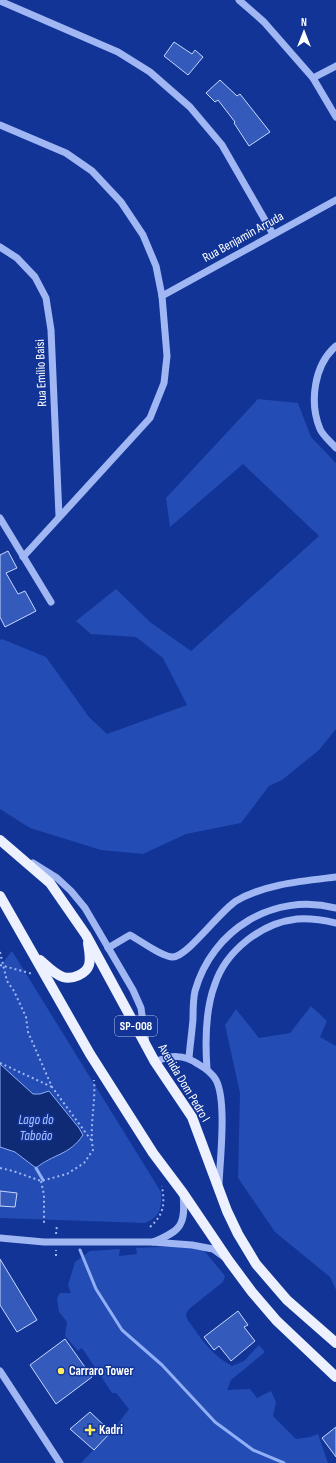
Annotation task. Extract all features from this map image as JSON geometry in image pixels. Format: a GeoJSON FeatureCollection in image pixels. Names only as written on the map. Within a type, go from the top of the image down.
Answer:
{"type":"FeatureCollection","features":[{"type":"Feature","properties":{"kind":"main road","name":"Avenida Dom Pedro I"},"geometry":{"type":"LineString","coordinates":[[0,840],[50,883],[86,935],[116,986],[146,1047],[192,1117],[201,1138],[218,1190],[238,1234],[256,1264],[287,1300],[336,1343]]}},
{"type":"Feature","properties":{"kind":"main road"},"geometry":{"type":"LineString","coordinates":[[0,896],[90,1054],[153,1153],[183,1193],[229,1261],[276,1320],[336,1376]]}},
{"type":"Feature","properties":{"kind":"main road"},"geometry":{"type":"LineString","coordinates":[[35,956],[57,974],[65,978],[76,977],[83,973],[89,965],[90,954],[86,935]]}},
{"type":"Feature","properties":{"kind":"street"},"geometry":{"type":"LineString","coordinates":[[239,0],[264,22],[313,78],[336,117]]}},
{"type":"Feature","properties":{"kind":"street"},"geometry":{"type":"LineString","coordinates":[[0,1],[118,52],[155,77],[190,107],[222,144],[273,234]]}},
{"type":"Feature","properties":{"kind":"street"},"geometry":{"type":"LineString","coordinates":[[313,78],[336,66]]}},
{"type":"Feature","properties":{"kind":"street"},"geometry":{"type":"LineString","coordinates":[[0,125],[66,153],[92,171],[121,202],[143,235],[156,266],[162,296],[167,356],[164,383],[159,399],[150,418],[23,557]]}},
{"type":"Feature","properties":{"kind":"street","name":"Rua Benjamin Arruda"},"geometry":{"type":"LineString","coordinates":[[162,296],[336,200]]}},
{"type":"Feature","properties":{"kind":"street","name":"Rua Emílio Baisi"},"geometry":{"type":"LineString","coordinates":[[0,247],[17,258],[35,277],[46,298],[51,330],[59,516]]}},
{"type":"Feature","properties":{"kind":"street"},"geometry":{"type":"LineString","coordinates":[[336,346],[328,353],[319,371],[315,392],[315,412],[321,430],[336,448]]}},
{"type":"Feature","properties":{"kind":"street"},"geometry":{"type":"LineString","coordinates":[[0,518],[51,602]]}},
{"type":"Feature","properties":{"kind":"street"},"geometry":{"type":"LineString","coordinates":[[8,847],[57,878],[71,891],[85,908],[141,1008],[146,1047]]}},
{"type":"Feature","properties":{"kind":"street"},"geometry":{"type":"LineString","coordinates":[[108,948],[130,935],[165,955],[173,956],[182,954],[218,916],[236,902],[254,893],[295,882],[336,877]]}},
{"type":"Feature","properties":{"kind":"street"},"geometry":{"type":"LineString","coordinates":[[189,1058],[196,987],[210,955],[225,937],[246,922],[269,911],[304,903],[336,908]]}},
{"type":"Feature","properties":{"kind":"street"},"geometry":{"type":"LineString","coordinates":[[207,1069],[206,1047],[210,1001],[215,983],[226,961],[246,940],[265,929],[282,922],[297,919],[336,923]]}},
{"type":"Feature","properties":{"kind":"street"},"geometry":{"type":"LineString","coordinates":[[155,1062],[173,1056],[189,1058],[207,1069],[216,1080],[221,1094],[218,1190]]}},
{"type":"Feature","properties":{"kind":"street"},"geometry":{"type":"LineString","coordinates":[[152,1242],[173,1233],[179,1227],[183,1219],[183,1193]]}},
{"type":"Feature","properties":{"kind":"street"},"geometry":{"type":"LineString","coordinates":[[0,1238],[88,1243],[152,1242],[205,1246],[213,1249],[229,1261]]}},
{"type":"Feature","properties":{"kind":"street"},"geometry":{"type":"LineString","coordinates":[[0,1371],[60,1463]]}},
{"type":"Feature","properties":{"kind":"path"},"geometry":{"type":"LineString","coordinates":[[0,952],[7,981],[14,991],[26,1017],[28,1032],[52,1087],[91,1140]]}},
{"type":"Feature","properties":{"kind":"path"},"geometry":{"type":"LineString","coordinates":[[0,965],[48,978]]}},
{"type":"Feature","properties":{"kind":"path"},"geometry":{"type":"LineString","coordinates":[[0,1063],[52,1087]]}},
{"type":"Feature","properties":{"kind":"path"},"geometry":{"type":"LineString","coordinates":[[0,1168],[13,1171],[41,1182],[67,1174],[84,1163],[93,1150],[91,1140],[95,1090],[94,1080]]}},
{"type":"Feature","properties":{"kind":"path"},"geometry":{"type":"LineString","coordinates":[[41,1182],[44,1195],[44,1224]]}},
{"type":"Feature","properties":{"kind":"path"},"geometry":{"type":"LineString","coordinates":[[150,1227],[162,1214],[162,1186]]}},
{"type":"Feature","properties":{"kind":"shaded area"},"geometry":{"type":"Polygon","coordinates":[[[258,399],[298,403],[311,437],[336,463],[336,729],[319,750],[282,780],[269,786],[241,823],[186,834],[143,854],[101,850],[30,828],[0,809],[0,640],[2,639],[46,657],[89,717],[107,734],[187,705],[163,658],[136,637],[91,634],[76,621],[116,589],[150,622],[191,651],[319,536],[243,464],[170,527],[166,498],[258,399]]]}},
{"type":"Feature","properties":{"kind":"shaded area"},"geometry":{"type":"Polygon","coordinates":[[[12,951],[161,1192],[159,1211],[150,1221],[145,1223],[0,1218],[0,1147],[15,1152],[36,1168],[42,1163],[67,1151],[82,1135],[79,1128],[49,1091],[40,1094],[33,1094],[0,1064],[0,953],[1,965],[12,951]]]}},
{"type":"Feature","properties":{"kind":"shaded area"},"geometry":{"type":"Polygon","coordinates":[[[311,1006],[327,1021],[320,1037],[336,1046],[336,1290],[330,1277],[275,1232],[238,1178],[240,1093],[225,1025],[236,1009],[259,1038],[290,1033],[311,1006]]]}},
{"type":"Feature","properties":{"kind":"shaded area"},"geometry":{"type":"Polygon","coordinates":[[[184,1246],[202,1248],[225,1276],[223,1282],[189,1309],[186,1314],[187,1319],[202,1339],[218,1357],[232,1366],[244,1361],[259,1345],[265,1352],[231,1380],[227,1390],[250,1389],[257,1398],[271,1391],[276,1402],[273,1416],[296,1439],[318,1434],[328,1463],[81,1463],[116,1426],[129,1409],[116,1393],[112,1393],[82,1348],[78,1351],[65,1336],[67,1322],[59,1312],[57,1298],[60,1293],[71,1293],[68,1285],[75,1262],[90,1251],[120,1249],[119,1256],[137,1254],[136,1248],[184,1246]]]}},
{"type":"Feature","properties":{"kind":"water","name":"Lago do Taboão"},"geometry":{"type":"Polygon","coordinates":[[[0,1064],[33,1094],[40,1094],[49,1091],[83,1135],[73,1147],[42,1163],[36,1168],[15,1152],[0,1147],[0,1064]]]}},
{"type":"Feature","properties":{"kind":"building"},"geometry":{"type":"Polygon","coordinates":[[[174,42],[192,54],[195,50],[203,57],[188,75],[164,56],[174,42]]]}},
{"type":"Feature","properties":{"kind":"building"},"geometry":{"type":"Polygon","coordinates":[[[220,80],[237,96],[240,94],[270,132],[249,146],[234,123],[235,122],[218,100],[215,102],[206,93],[220,80]]]}},
{"type":"Feature","properties":{"kind":"building"},"geometry":{"type":"Polygon","coordinates":[[[8,551],[17,568],[6,573],[18,594],[25,591],[36,611],[5,627],[0,617],[0,555],[8,551]]]}},
{"type":"Feature","properties":{"kind":"building"},"geometry":{"type":"Polygon","coordinates":[[[0,1191],[17,1193],[15,1207],[0,1206],[0,1191]]]}},
{"type":"Feature","properties":{"kind":"building"},"geometry":{"type":"Polygon","coordinates":[[[0,1259],[37,1320],[17,1332],[0,1305],[0,1259]]]}},
{"type":"Feature","properties":{"kind":"building"},"geometry":{"type":"Polygon","coordinates":[[[238,1311],[248,1325],[244,1327],[255,1341],[231,1361],[219,1346],[214,1350],[204,1337],[238,1311]]]}},
{"type":"Feature","properties":{"kind":"building","name":"Carraro Tower"},"geometry":{"type":"Polygon","coordinates":[[[65,1339],[92,1377],[56,1404],[30,1365],[65,1339]]]}},
{"type":"Feature","properties":{"kind":"building","name":"Kadri"},"geometry":{"type":"Polygon","coordinates":[[[90,1412],[111,1432],[94,1450],[70,1429],[90,1412]]]}},
{"type":"Feature","properties":{"kind":"building"},"geometry":{"type":"Polygon","coordinates":[[[336,1427],[336,1457],[322,1438],[336,1427]]]}},
{"type":"Feature","properties":{"kind":"waterway"},"geometry":{"type":"LineString","coordinates":[[36,1168],[43,1180]]}},
{"type":"Feature","properties":{"kind":"waterway"},"geometry":{"type":"LineString","coordinates":[[80,1250],[96,1289],[122,1330],[162,1365],[215,1422],[253,1450],[284,1463]]}},
{"type":"Feature","properties":{"kind":"place","name":"Carraro Tower"},"geometry":{"type":"Point","coordinates":[61,1371]}},
{"type":"Feature","properties":{"kind":"place","name":"Kadri"},"geometry":{"type":"Point","coordinates":[90,1430]}}]}
